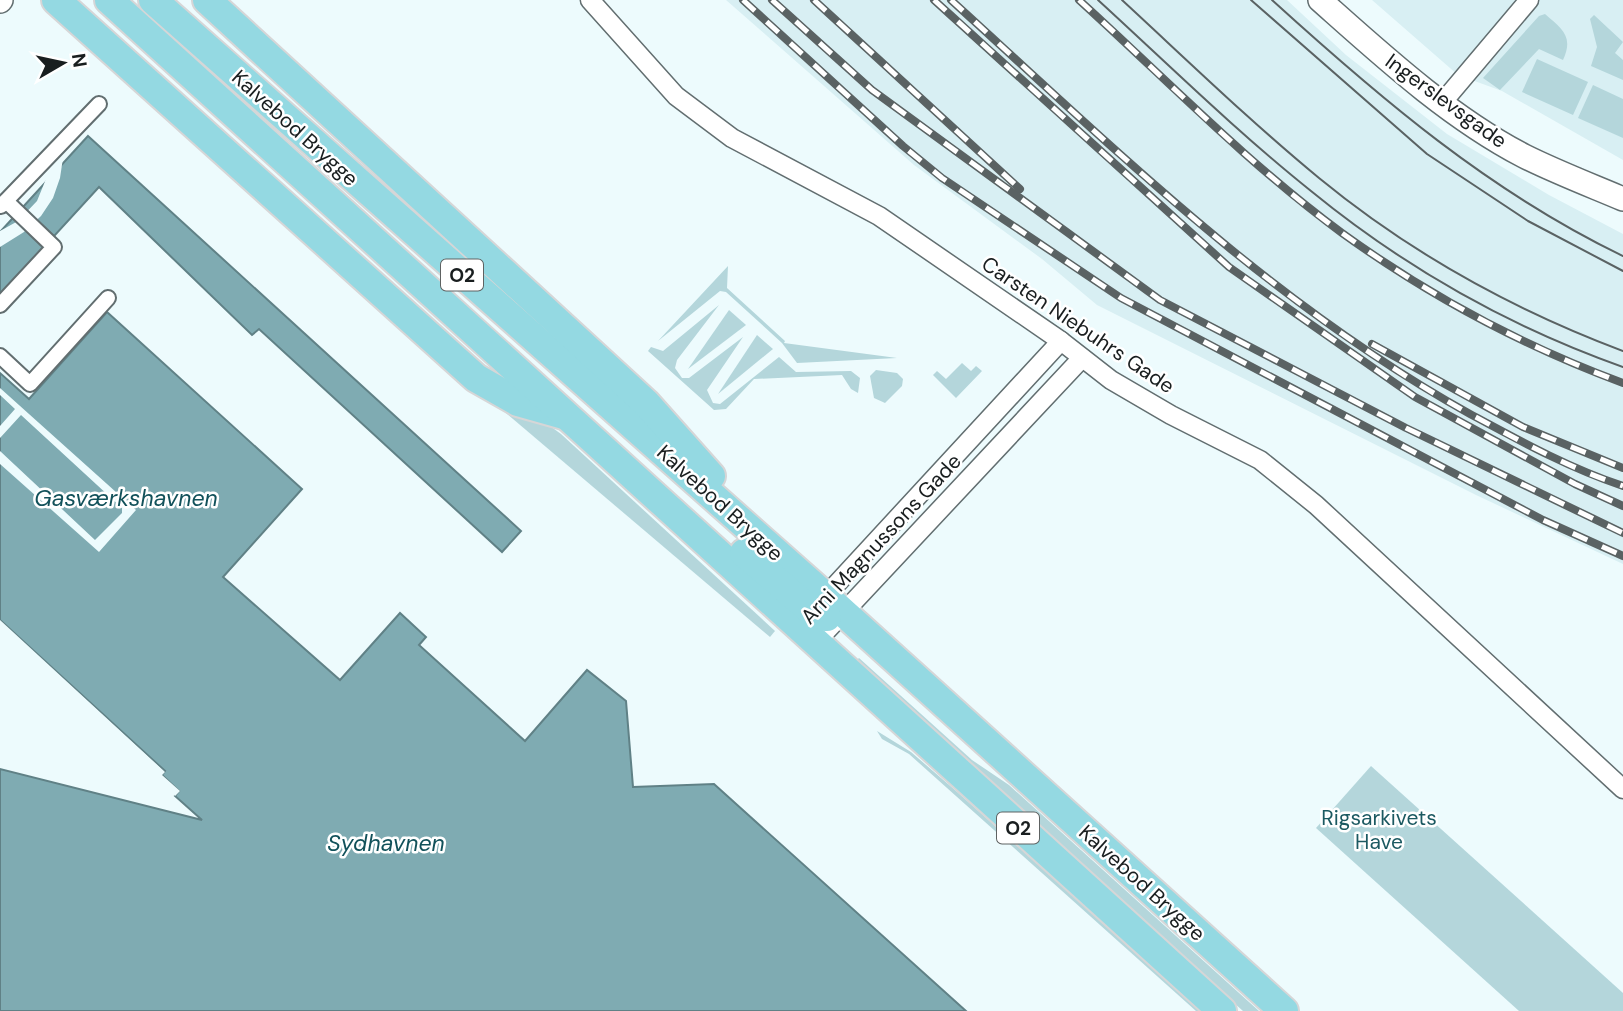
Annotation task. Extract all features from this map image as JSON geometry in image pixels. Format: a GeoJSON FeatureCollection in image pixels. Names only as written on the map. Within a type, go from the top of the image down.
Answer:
{"type":"FeatureCollection","features":[{"type":"Feature","properties":{"kind":"main road"},"geometry":{"type":"LineString","coordinates":[[56,0],[476,378],[518,402],[570,416]]}},
{"type":"Feature","properties":{"kind":"main road","name":"Kalvebod Brygge"},"geometry":{"type":"LineString","coordinates":[[109,0],[673,509],[814,644],[1222,1011]]}},
{"type":"Feature","properties":{"kind":"main road","name":"Kalvebod Brygge"},"geometry":{"type":"LineString","coordinates":[[153,0],[771,549],[827,607],[1284,1011]]}},
{"type":"Feature","properties":{"kind":"main road"},"geometry":{"type":"LineString","coordinates":[[207,0],[646,403],[700,462],[771,549]]}},
{"type":"Feature","properties":{"kind":"main road"},"geometry":{"type":"LineString","coordinates":[[673,509],[827,607]]}},
{"type":"Feature","properties":{"kind":"street","name":"Carsten Niebuhrs Gade"},"geometry":{"type":"LineString","coordinates":[[590,0],[676,96],[732,138],[879,216],[1061,341],[1111,380],[1171,415],[1260,460],[1316,505],[1623,789]]}},
{"type":"Feature","properties":{"kind":"street","name":"Ingerslevsgade"},"geometry":{"type":"LineString","coordinates":[[1320,0],[1442,103],[1524,156],[1623,199]]}},
{"type":"Feature","properties":{"kind":"street"},"geometry":{"type":"LineString","coordinates":[[1442,103],[1529,0]]}},
{"type":"Feature","properties":{"kind":"street"},"geometry":{"type":"LineString","coordinates":[[0,305],[54,247],[7,206],[99,104]]}},
{"type":"Feature","properties":{"kind":"street"},"geometry":{"type":"LineString","coordinates":[[0,356],[30,384],[108,298]]}},
{"type":"Feature","properties":{"kind":"street","name":"Arni Magnussons Gade"},"geometry":{"type":"LineString","coordinates":[[814,644],[827,607],[1061,341]]}},
{"type":"Feature","properties":{"kind":"street","name":"Arni Magnussons Gade"},"geometry":{"type":"LineString","coordinates":[[814,644],[827,607],[1082,358]]}},
{"type":"Feature","properties":{"kind":"shaded area"},"geometry":{"type":"Polygon","coordinates":[[[726,0],[1287,0],[1346,55],[1447,134],[1549,195],[1623,234],[1623,564],[1476,495],[1097,305],[1042,259],[914,165],[726,0]]]}},
{"type":"Feature","properties":{"kind":"shaded area"},"geometry":{"type":"Polygon","coordinates":[[[1372,0],[1623,0],[1623,160],[1502,91],[1458,75],[1372,0]]]}},
{"type":"Feature","properties":{"kind":"green space"},"geometry":{"type":"Polygon","coordinates":[[[1545,14],[1561,29],[1567,39],[1563,60],[1539,49],[1500,90],[1483,78],[1539,16],[1545,14]]]}},
{"type":"Feature","properties":{"kind":"green space"},"geometry":{"type":"Polygon","coordinates":[[[1594,15],[1623,42],[1615,53],[1623,60],[1623,80],[1591,66],[1597,47],[1590,19],[1594,15]]]}},
{"type":"Feature","properties":{"kind":"green space"},"geometry":{"type":"Polygon","coordinates":[[[1537,59],[1588,82],[1573,115],[1522,92],[1537,59]]]}},
{"type":"Feature","properties":{"kind":"green space"},"geometry":{"type":"Polygon","coordinates":[[[1593,85],[1623,99],[1623,138],[1578,118],[1593,85]]]}},
{"type":"Feature","properties":{"kind":"green space"},"geometry":{"type":"Polygon","coordinates":[[[728,266],[727,288],[785,341],[784,343],[897,358],[797,363],[782,343],[726,292],[720,291],[658,341],[728,266]]]}},
{"type":"Feature","properties":{"kind":"green space"},"geometry":{"type":"Polygon","coordinates":[[[719,305],[677,360],[675,368],[682,378],[689,378],[743,337],[707,390],[713,403],[720,404],[779,357],[796,372],[851,371],[860,378],[858,393],[851,389],[842,375],[754,379],[726,409],[714,410],[648,351],[651,347],[663,351],[719,305]]]}},
{"type":"Feature","properties":{"kind":"green space"},"geometry":{"type":"Polygon","coordinates":[[[729,310],[746,325],[688,369],[729,310]]]}},
{"type":"Feature","properties":{"kind":"green space"},"geometry":{"type":"Polygon","coordinates":[[[757,335],[773,349],[718,394],[757,335]]]}},
{"type":"Feature","properties":{"kind":"green space"},"geometry":{"type":"Polygon","coordinates":[[[962,363],[971,371],[976,366],[982,371],[956,398],[933,375],[937,371],[946,379],[962,363]]]}},
{"type":"Feature","properties":{"kind":"green space"},"geometry":{"type":"Polygon","coordinates":[[[876,370],[897,373],[903,379],[902,386],[885,403],[874,398],[870,376],[876,370]]]}},
{"type":"Feature","properties":{"kind":"green space"},"geometry":{"type":"Polygon","coordinates":[[[487,397],[550,426],[561,434],[775,631],[770,637],[487,397]]]}},
{"type":"Feature","properties":{"kind":"green space"},"geometry":{"type":"Polygon","coordinates":[[[859,658],[972,760],[1009,785],[1259,1011],[1243,1011],[855,662],[859,658]]]}},
{"type":"Feature","properties":{"kind":"green space"},"geometry":{"type":"Polygon","coordinates":[[[877,731],[911,752],[955,790],[1201,1011],[1196,1011],[909,754],[882,739],[877,731]]]}},
{"type":"Feature","properties":{"kind":"green space","name":"Rigsarkivets Have"},"geometry":{"type":"Polygon","coordinates":[[[1371,766],[1623,993],[1623,1011],[1519,1011],[1316,828],[1371,766]]]}},
{"type":"Feature","properties":{"kind":"water"},"geometry":{"type":"Polygon","coordinates":[[[88,136],[521,531],[502,552],[259,329],[252,335],[99,187],[0,295],[0,232],[88,136]]]}},
{"type":"Feature","properties":{"kind":"water","name":"Sydhavnen"},"geometry":{"type":"Polygon","coordinates":[[[107,312],[302,489],[223,577],[340,680],[400,613],[426,637],[419,645],[525,741],[587,670],[626,701],[633,787],[714,784],[966,1011],[0,1011],[0,769],[202,820],[175,796],[179,791],[162,775],[165,771],[0,620],[0,373],[29,399],[107,312]]]}},
{"type":"Feature","properties":{"kind":"pier"},"geometry":{"type":"Polygon","coordinates":[[[63,158],[53,198],[41,216],[24,232],[0,247],[0,231],[18,221],[37,201],[48,174],[63,158]]]}},
{"type":"Feature","properties":{"kind":"pier"},"geometry":{"type":"Polygon","coordinates":[[[0,388],[136,510],[99,552],[0,464],[0,451],[95,540],[122,513],[122,508],[21,415],[0,438],[0,426],[15,409],[0,395],[0,388]]]}},
{"type":"Feature","properties":{"kind":"pier"},"geometry":{"type":"Polygon","coordinates":[[[0,620],[165,772],[162,775],[180,791],[175,796],[159,777],[160,772],[0,625],[0,620]]]}},
{"type":"Feature","properties":{"kind":"tram line"},"geometry":{"type":"LineString","coordinates":[[1098,0],[1256,145],[1346,219],[1383,245],[1499,314],[1623,367]]}},
{"type":"Feature","properties":{"kind":"tram line"},"geometry":{"type":"LineString","coordinates":[[1122,0],[1294,157],[1353,205],[1464,277],[1542,317],[1623,351]]}},
{"type":"Feature","properties":{"kind":"tram line"},"geometry":{"type":"LineString","coordinates":[[1251,0],[1427,154],[1528,221],[1623,271]]}},
{"type":"Feature","properties":{"kind":"tram line"},"geometry":{"type":"LineString","coordinates":[[1272,0],[1396,108],[1482,173],[1574,231],[1623,256]]}},
{"type":"Feature","properties":{"kind":"railway"},"geometry":{"type":"LineString","coordinates":[[743,0],[903,146],[942,178],[1121,298],[1543,520],[1623,556]]}},
{"type":"Feature","properties":{"kind":"railway"},"geometry":{"type":"LineString","coordinates":[[772,0],[872,90],[1160,300],[1406,428],[1623,533]]}},
{"type":"Feature","properties":{"kind":"railway"},"geometry":{"type":"LineString","coordinates":[[814,0],[1020,189]]}},
{"type":"Feature","properties":{"kind":"railway"},"geometry":{"type":"LineString","coordinates":[[934,0],[1229,267],[1415,397],[1575,484],[1623,506]]}},
{"type":"Feature","properties":{"kind":"railway"},"geometry":{"type":"LineString","coordinates":[[951,0],[1198,222],[1329,324],[1398,371],[1470,414],[1564,462],[1623,486]]}},
{"type":"Feature","properties":{"kind":"railway"},"geometry":{"type":"LineString","coordinates":[[1079,0],[1240,150],[1342,233],[1408,277],[1477,317],[1549,353],[1623,383]]}},
{"type":"Feature","properties":{"kind":"railway"},"geometry":{"type":"LineString","coordinates":[[1372,344],[1523,427],[1623,468]]}},
{"type":"Feature","properties":{"kind":"water label","name":"Gasværkshavnen"},"geometry":{"type":"Point","coordinates":[126,498]}}]}
